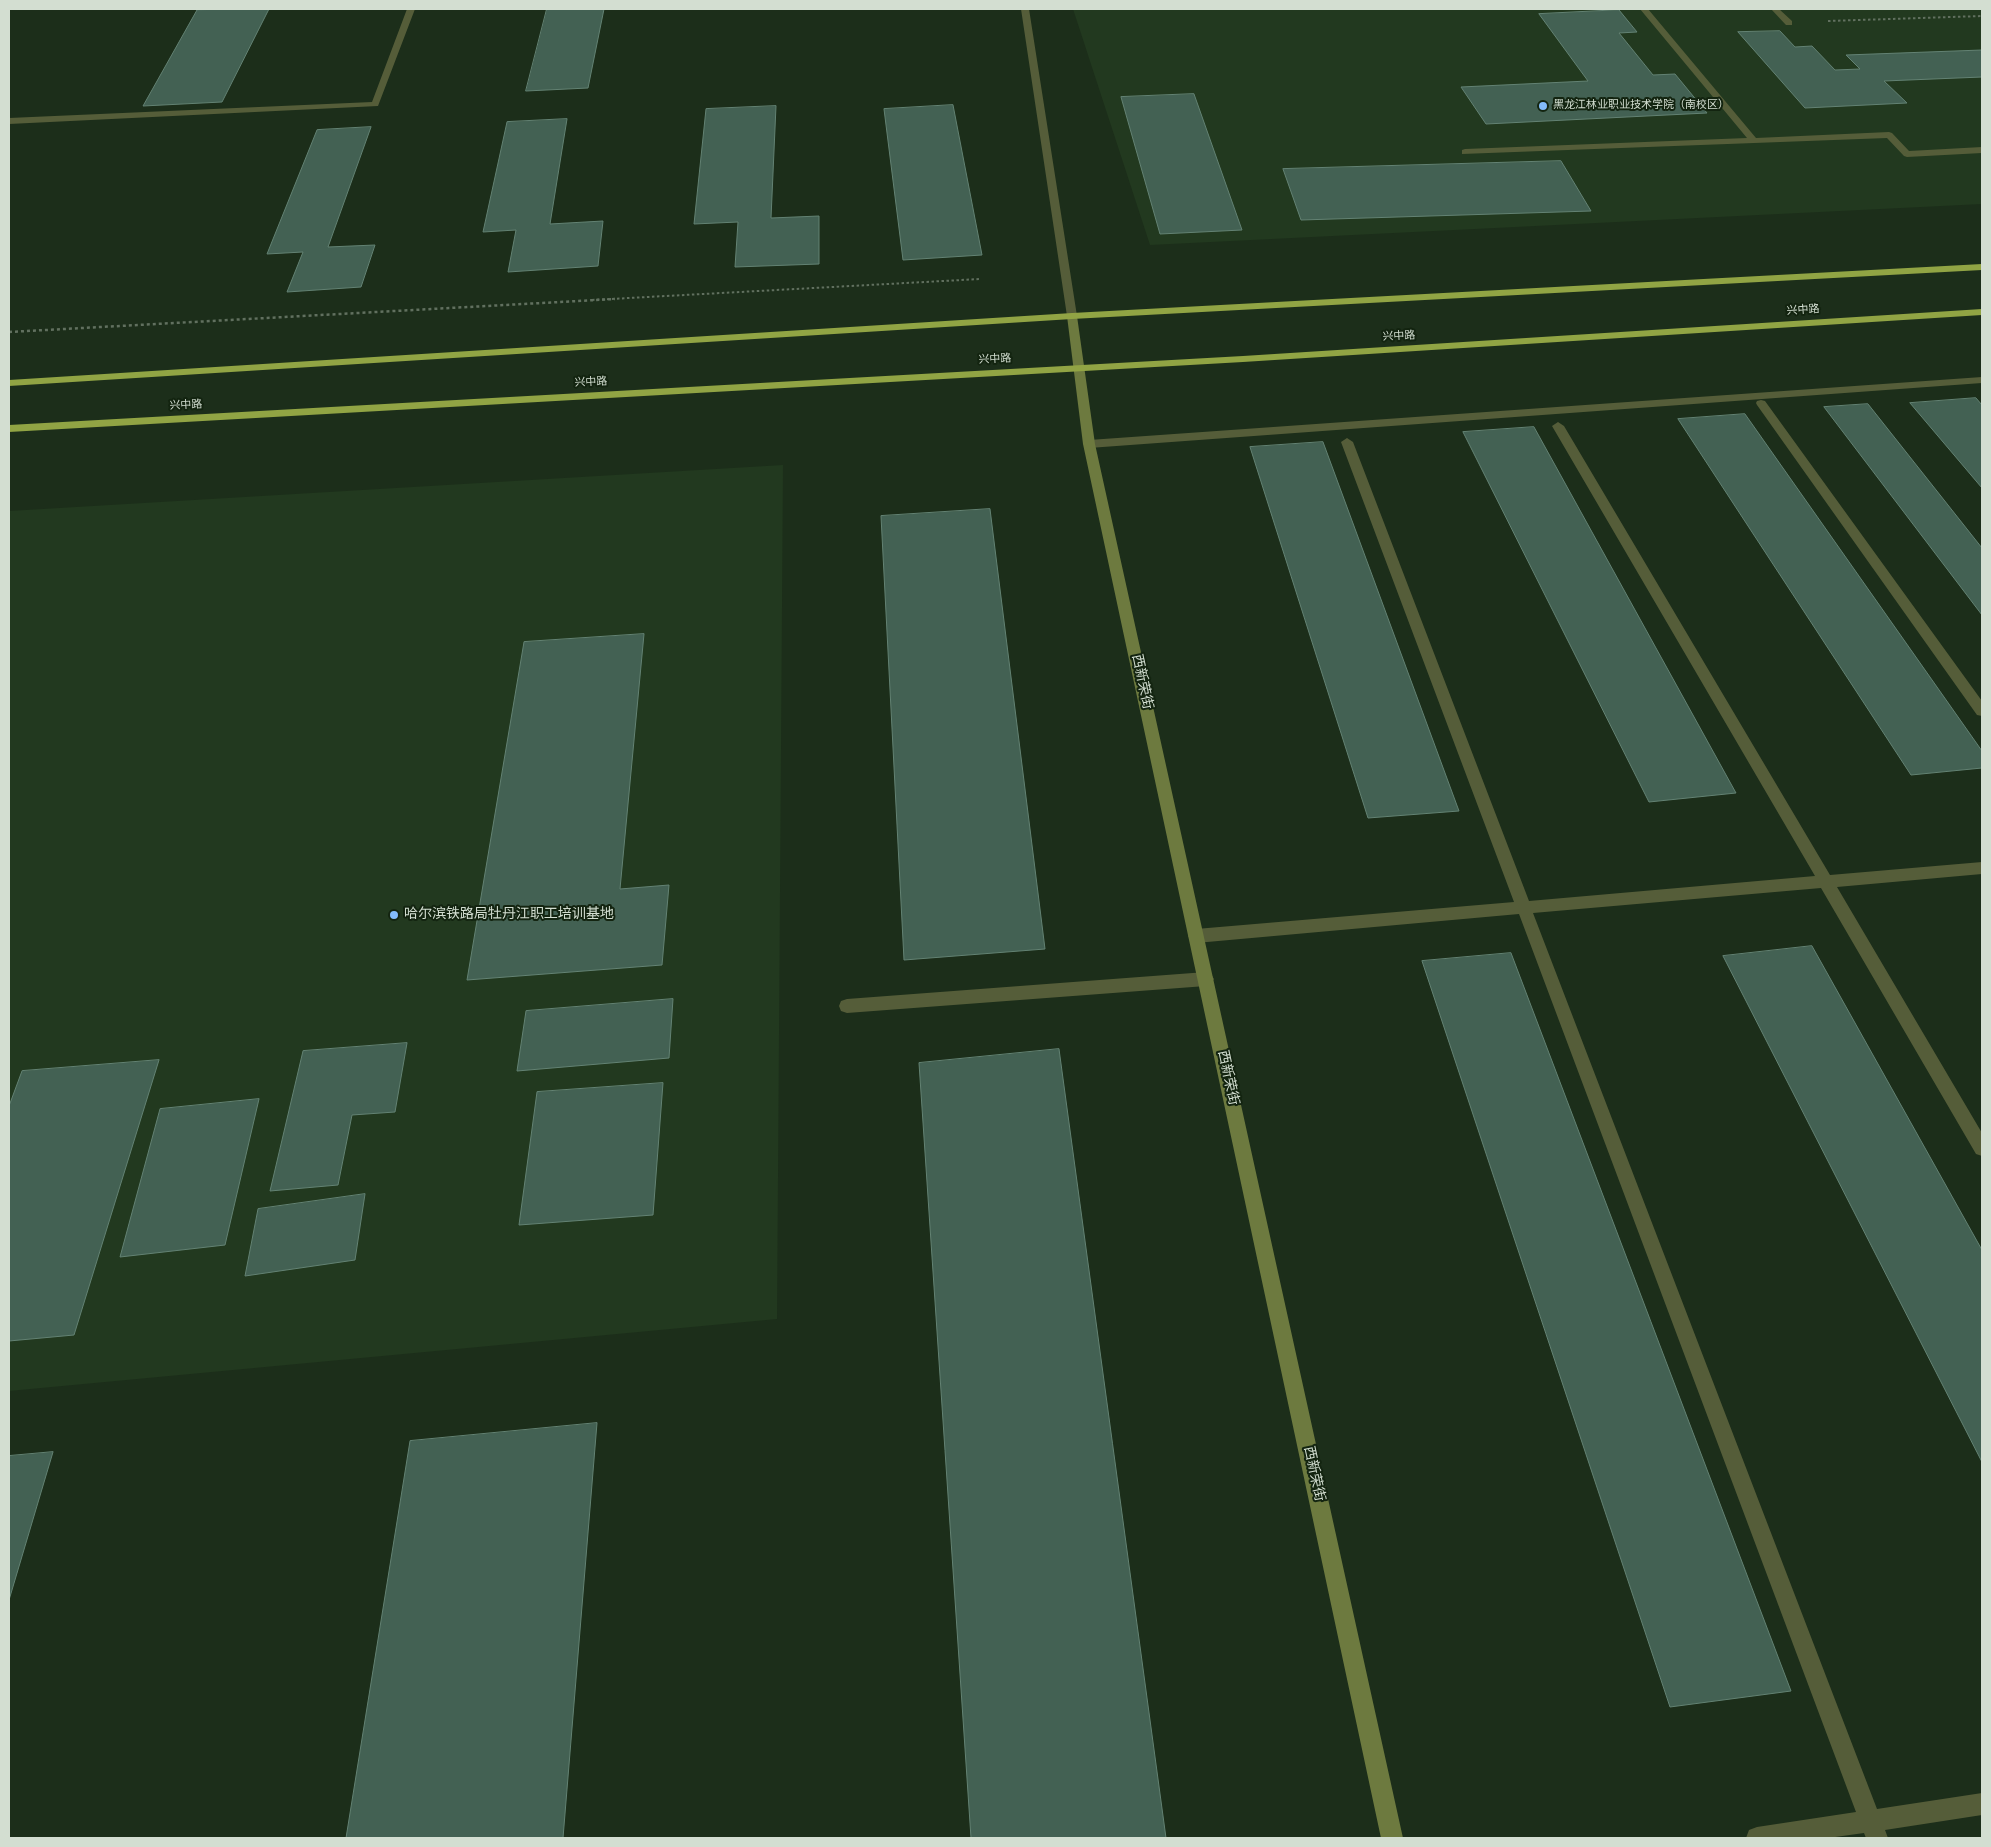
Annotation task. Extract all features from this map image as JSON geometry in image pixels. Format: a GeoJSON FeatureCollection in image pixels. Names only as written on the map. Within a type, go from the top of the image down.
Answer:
{"type":"FeatureCollection","features":[{"type":"Feature","properties":{"kind":"highway"},"geometry":{"type":"LineString","coordinates":[[9,383],[1072,316],[1982,267]]}},
{"type":"Feature","properties":{"kind":"highway","name":"兴中路"},"geometry":{"type":"LineString","coordinates":[[9,428],[1079,368],[1705,331],[1982,312]]}},
{"type":"Feature","properties":{"kind":"street"},"geometry":{"type":"LineString","coordinates":[[9,121],[375,104],[411,9]]}},
{"type":"Feature","properties":{"kind":"street"},"geometry":{"type":"LineString","coordinates":[[1025,9],[1072,316]]}},
{"type":"Feature","properties":{"kind":"street"},"geometry":{"type":"LineString","coordinates":[[1644,9],[1754,140]]}},
{"type":"Feature","properties":{"kind":"street"},"geometry":{"type":"LineString","coordinates":[[1776,9],[1789,23]]}},
{"type":"Feature","properties":{"kind":"street"},"geometry":{"type":"LineString","coordinates":[[1465,152],[1889,135],[1907,154],[1982,150]]}},
{"type":"Feature","properties":{"kind":"street","name":"西新荣街"},"geometry":{"type":"LineString","coordinates":[[1072,316],[1089,444],[1392,1838]]}},
{"type":"Feature","properties":{"kind":"street"},"geometry":{"type":"LineString","coordinates":[[1089,444],[1982,380]]}},
{"type":"Feature","properties":{"kind":"street"},"geometry":{"type":"LineString","coordinates":[[1761,403],[1982,711]]}},
{"type":"Feature","properties":{"kind":"street"},"geometry":{"type":"LineString","coordinates":[[1558,426],[1982,1148]]}},
{"type":"Feature","properties":{"kind":"street"},"geometry":{"type":"LineString","coordinates":[[1347,442],[1873,1830]]}},
{"type":"Feature","properties":{"kind":"street"},"geometry":{"type":"LineString","coordinates":[[1196,936],[1982,868]]}},
{"type":"Feature","properties":{"kind":"street"},"geometry":{"type":"LineString","coordinates":[[848,1006],[1206,979]]}},
{"type":"Feature","properties":{"kind":"street"},"geometry":{"type":"LineString","coordinates":[[1757,1838],[1873,1830],[1982,1804]]}},
{"type":"Feature","properties":{"kind":"path"},"geometry":{"type":"LineString","coordinates":[[1789,23],[1982,16]]}},
{"type":"Feature","properties":{"kind":"shaded area","name":"黑龙江林业职业技术学院（南校区）"},"geometry":{"type":"Polygon","coordinates":[[[1073,9],[1982,9],[1982,204],[1150,245],[1073,9]]]}},
{"type":"Feature","properties":{"kind":"shaded area","name":"哈尔滨铁路局牡丹江职工培训基地"},"geometry":{"type":"Polygon","coordinates":[[[783,465],[777,1319],[9,1391],[9,511],[783,465]]]}},
{"type":"Feature","properties":{"kind":"building"},"geometry":{"type":"Polygon","coordinates":[[[269,9],[222,102],[143,106],[197,10],[269,9]]]}},
{"type":"Feature","properties":{"kind":"building"},"geometry":{"type":"Polygon","coordinates":[[[547,9],[604,9],[588,88],[526,91],[547,9]]]}},
{"type":"Feature","properties":{"kind":"building"},"geometry":{"type":"Polygon","coordinates":[[[1619,10],[1637,32],[1619,33],[1653,75],[1675,74],[1707,113],[1486,124],[1461,87],[1588,81],[1539,14],[1619,10]]]}},
{"type":"Feature","properties":{"kind":"building"},"geometry":{"type":"Polygon","coordinates":[[[1780,31],[1795,47],[1812,46],[1835,70],[1860,69],[1846,55],[1982,50],[1982,77],[1884,81],[1907,103],[1805,108],[1738,32],[1780,31]]]}},
{"type":"Feature","properties":{"kind":"building"},"geometry":{"type":"Polygon","coordinates":[[[1194,94],[1242,230],[1160,234],[1121,97],[1194,94]]]}},
{"type":"Feature","properties":{"kind":"building"},"geometry":{"type":"Polygon","coordinates":[[[953,105],[982,255],[903,260],[884,109],[953,105]]]}},
{"type":"Feature","properties":{"kind":"building"},"geometry":{"type":"Polygon","coordinates":[[[776,106],[771,218],[819,216],[819,264],[735,267],[738,222],[694,224],[706,109],[776,106]]]}},
{"type":"Feature","properties":{"kind":"building"},"geometry":{"type":"Polygon","coordinates":[[[567,119],[550,224],[603,221],[598,266],[508,272],[516,230],[483,232],[507,122],[567,119]]]}},
{"type":"Feature","properties":{"kind":"building"},"geometry":{"type":"Polygon","coordinates":[[[371,127],[328,247],[375,245],[361,287],[287,292],[303,252],[267,254],[317,130],[371,127]]]}},
{"type":"Feature","properties":{"kind":"building"},"geometry":{"type":"Polygon","coordinates":[[[1561,161],[1591,211],[1301,220],[1283,169],[1561,161]]]}},
{"type":"Feature","properties":{"kind":"building"},"geometry":{"type":"Polygon","coordinates":[[[1976,398],[1982,405],[1982,488],[1910,403],[1976,398]]]}},
{"type":"Feature","properties":{"kind":"building"},"geometry":{"type":"Polygon","coordinates":[[[1868,404],[1982,548],[1982,615],[1824,407],[1868,404]]]}},
{"type":"Feature","properties":{"kind":"building"},"geometry":{"type":"Polygon","coordinates":[[[1745,414],[1982,751],[1982,768],[1911,775],[1678,419],[1745,414]]]}},
{"type":"Feature","properties":{"kind":"building"},"geometry":{"type":"Polygon","coordinates":[[[1534,427],[1736,793],[1649,802],[1463,432],[1534,427]]]}},
{"type":"Feature","properties":{"kind":"building"},"geometry":{"type":"Polygon","coordinates":[[[1323,442],[1459,811],[1368,818],[1250,447],[1323,442]]]}},
{"type":"Feature","properties":{"kind":"building"},"geometry":{"type":"Polygon","coordinates":[[[990,509],[1045,949],[904,960],[881,516],[990,509]]]}},
{"type":"Feature","properties":{"kind":"building"},"geometry":{"type":"Polygon","coordinates":[[[644,634],[620,889],[669,885],[662,965],[467,980],[524,642],[644,634]]]}},
{"type":"Feature","properties":{"kind":"building"},"geometry":{"type":"Polygon","coordinates":[[[1812,946],[1982,1250],[1982,1462],[1723,956],[1812,946]]]}},
{"type":"Feature","properties":{"kind":"building"},"geometry":{"type":"Polygon","coordinates":[[[1511,953],[1791,1691],[1670,1707],[1422,961],[1511,953]]]}},
{"type":"Feature","properties":{"kind":"building"},"geometry":{"type":"Polygon","coordinates":[[[673,999],[669,1058],[517,1071],[526,1011],[673,999]]]}},
{"type":"Feature","properties":{"kind":"building"},"geometry":{"type":"Polygon","coordinates":[[[407,1043],[395,1112],[352,1115],[338,1185],[270,1191],[303,1051],[407,1043]]]}},
{"type":"Feature","properties":{"kind":"building"},"geometry":{"type":"Polygon","coordinates":[[[1059,1049],[1166,1838],[971,1838],[919,1063],[1059,1049]]]}},
{"type":"Feature","properties":{"kind":"building"},"geometry":{"type":"Polygon","coordinates":[[[159,1060],[74,1335],[9,1341],[9,1106],[22,1071],[159,1060]]]}},
{"type":"Feature","properties":{"kind":"building"},"geometry":{"type":"Polygon","coordinates":[[[663,1083],[653,1215],[519,1225],[537,1092],[663,1083]]]}},
{"type":"Feature","properties":{"kind":"building"},"geometry":{"type":"Polygon","coordinates":[[[259,1099],[225,1245],[120,1257],[160,1109],[259,1099]]]}},
{"type":"Feature","properties":{"kind":"building"},"geometry":{"type":"Polygon","coordinates":[[[365,1194],[355,1260],[245,1276],[258,1209],[365,1194]]]}},
{"type":"Feature","properties":{"kind":"building"},"geometry":{"type":"Polygon","coordinates":[[[597,1423],[563,1838],[346,1838],[410,1441],[597,1423]]]}},
{"type":"Feature","properties":{"kind":"building"},"geometry":{"type":"Polygon","coordinates":[[[53,1452],[9,1600],[9,1456],[53,1452]]]}},
{"type":"Feature","properties":{"kind":"place","name":"黑龙江林业职业技术学院（南校区）"},"geometry":{"type":"Point","coordinates":[1543,106]}},
{"type":"Feature","properties":{"kind":"place","name":"哈尔滨铁路局牡丹江职工培训基地"},"geometry":{"type":"Point","coordinates":[394,915]}}]}
